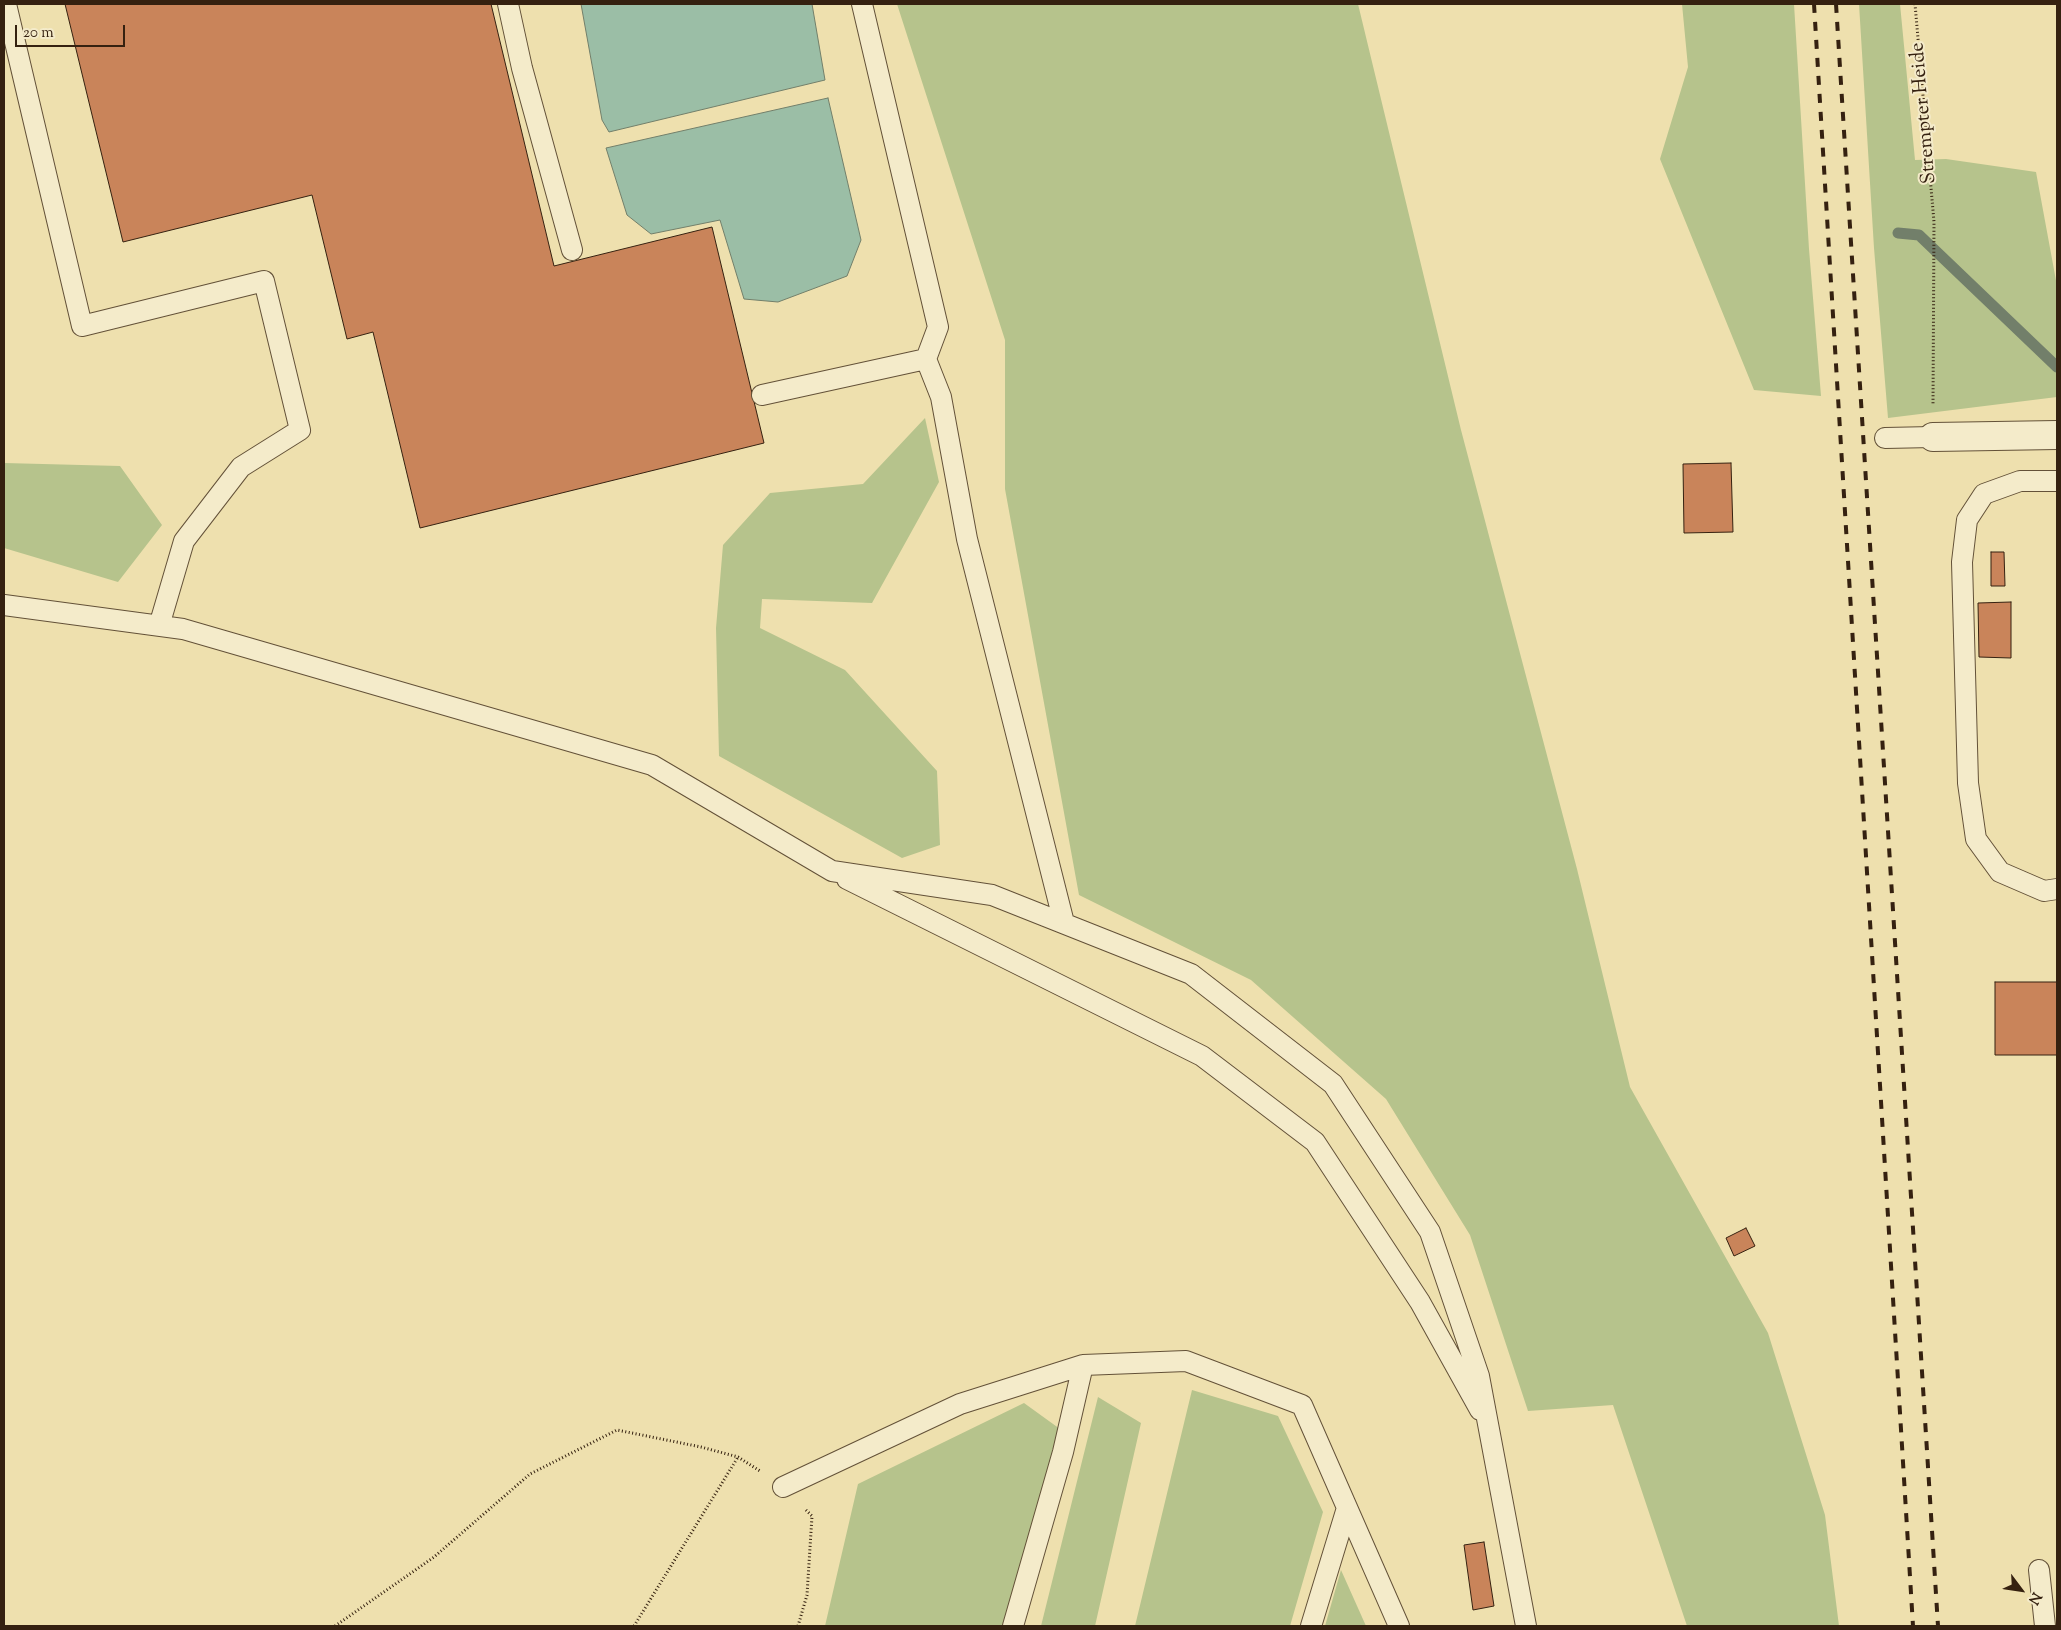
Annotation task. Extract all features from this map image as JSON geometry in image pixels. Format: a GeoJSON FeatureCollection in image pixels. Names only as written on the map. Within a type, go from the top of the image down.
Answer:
{"type":"FeatureCollection","features":[{"type":"Feature","properties":{"kind":"street"},"geometry":{"type":"LineString","coordinates":[[1933,437],[2057,435]]}},
{"type":"Feature","properties":{"kind":"lane"},"geometry":{"type":"LineString","coordinates":[[6,4],[82,326],[264,281],[300,430],[242,467],[184,541],[159,626]]}},
{"type":"Feature","properties":{"kind":"lane"},"geometry":{"type":"LineString","coordinates":[[508,4],[522,68],[572,250]]}},
{"type":"Feature","properties":{"kind":"lane"},"geometry":{"type":"LineString","coordinates":[[862,4],[938,327],[926,359],[941,397],[967,539],[1064,923]]}},
{"type":"Feature","properties":{"kind":"lane"},"geometry":{"type":"LineString","coordinates":[[762,395],[926,359]]}},
{"type":"Feature","properties":{"kind":"lane"},"geometry":{"type":"LineString","coordinates":[[1885,438],[1933,437]]}},
{"type":"Feature","properties":{"kind":"lane"},"geometry":{"type":"LineString","coordinates":[[2057,481],[2020,481],[1984,494],[1967,520],[1962,562],[1968,783],[1976,839],[2000,872],[2044,892],[2057,889]]}},
{"type":"Feature","properties":{"kind":"lane"},"geometry":{"type":"LineString","coordinates":[[4,605],[183,629],[652,765],[832,871],[1202,1056],[1315,1142],[1420,1302],[1488,1425]]}},
{"type":"Feature","properties":{"kind":"lane"},"geometry":{"type":"LineString","coordinates":[[832,871],[992,894],[1191,974],[1333,1084],[1430,1232],[1479,1376],[1526,1626]]}},
{"type":"Feature","properties":{"kind":"lane"},"geometry":{"type":"LineString","coordinates":[[783,1487],[960,1404],[1083,1365],[1186,1361],[1302,1405],[1399,1626]]}},
{"type":"Feature","properties":{"kind":"lane"},"geometry":{"type":"LineString","coordinates":[[1013,1626],[1064,1452],[1083,1365]]}},
{"type":"Feature","properties":{"kind":"lane"},"geometry":{"type":"LineString","coordinates":[[1311,1626],[1347,1508]]}},
{"type":"Feature","properties":{"kind":"lane"},"geometry":{"type":"LineString","coordinates":[[2039,1570],[2045,1626]]}},
{"type":"Feature","properties":{"kind":"path","name":"Strempter Heide"},"geometry":{"type":"LineString","coordinates":[[1915,4],[1934,222],[1933,437]]}},
{"type":"Feature","properties":{"kind":"path"},"geometry":{"type":"LineString","coordinates":[[335,1626],[434,1557],[530,1474],[617,1430],[701,1446],[738,1457],[783,1487],[812,1516],[807,1595],[798,1626]]}},
{"type":"Feature","properties":{"kind":"path"},"geometry":{"type":"LineString","coordinates":[[634,1626],[738,1457]]}},
{"type":"Feature","properties":{"kind":"shaded area"},"geometry":{"type":"Polygon","coordinates":[[[581,4],[812,4],[825,80],[609,132],[602,120],[581,4]]]}},
{"type":"Feature","properties":{"kind":"shaded area"},"geometry":{"type":"Polygon","coordinates":[[[897,4],[1358,4],[1461,430],[1577,869],[1630,1087],[1768,1333],[1825,1515],[1839,1626],[1687,1626],[1613,1405],[1528,1411],[1470,1235],[1386,1099],[1251,980],[1079,895],[1005,489],[1005,340],[897,4]]]}},
{"type":"Feature","properties":{"kind":"shaded area"},"geometry":{"type":"Polygon","coordinates":[[[1682,4],[1794,4],[1809,249],[1821,396],[1754,390],[1660,159],[1688,67],[1682,4]]]}},
{"type":"Feature","properties":{"kind":"shaded area"},"geometry":{"type":"Polygon","coordinates":[[[1859,4],[1900,4],[1915,160],[1946,159],[2036,172],[2057,286],[2057,397],[1888,418],[1874,248],[1859,4]]]}},
{"type":"Feature","properties":{"kind":"shaded area"},"geometry":{"type":"Polygon","coordinates":[[[828,98],[861,240],[847,276],[778,302],[744,299],[720,220],[651,234],[627,215],[606,148],[828,98]]]}},
{"type":"Feature","properties":{"kind":"shaded area"},"geometry":{"type":"Polygon","coordinates":[[[925,418],[939,482],[872,603],[762,599],[760,628],[845,670],[937,771],[940,845],[902,858],[719,756],[716,628],[723,545],[770,493],[863,484],[925,418]]]}},
{"type":"Feature","properties":{"kind":"shaded area"},"geometry":{"type":"Polygon","coordinates":[[[4,463],[120,466],[162,525],[118,582],[4,548],[4,463]]]}},
{"type":"Feature","properties":{"kind":"shaded area"},"geometry":{"type":"Polygon","coordinates":[[[1192,1390],[1278,1416],[1323,1512],[1290,1626],[1135,1626],[1192,1390]]]}},
{"type":"Feature","properties":{"kind":"shaded area"},"geometry":{"type":"Polygon","coordinates":[[[1098,1397],[1141,1423],[1095,1626],[1041,1626],[1098,1397]]]}},
{"type":"Feature","properties":{"kind":"shaded area"},"geometry":{"type":"Polygon","coordinates":[[[1024,1403],[1060,1429],[1002,1626],[825,1626],[858,1484],[1024,1403]]]}},
{"type":"Feature","properties":{"kind":"shaded area"},"geometry":{"type":"Polygon","coordinates":[[[1341,1570],[1366,1626],[1325,1626],[1341,1570]]]}},
{"type":"Feature","properties":{"kind":"building"},"geometry":{"type":"Polygon","coordinates":[[[65,4],[491,4],[554,266],[712,227],[764,443],[420,528],[373,332],[347,339],[312,195],[123,242],[65,4]]]}},
{"type":"Feature","properties":{"kind":"building"},"geometry":{"type":"Polygon","coordinates":[[[1731,463],[1733,532],[1684,533],[1683,464],[1731,463]]]}},
{"type":"Feature","properties":{"kind":"building"},"geometry":{"type":"Polygon","coordinates":[[[1991,552],[2004,552],[2005,586],[1991,586],[1991,552]]]}},
{"type":"Feature","properties":{"kind":"building"},"geometry":{"type":"Polygon","coordinates":[[[2011,602],[2011,658],[1979,657],[1978,603],[2011,602]]]}},
{"type":"Feature","properties":{"kind":"building"},"geometry":{"type":"Polygon","coordinates":[[[1995,982],[2057,982],[2057,1055],[1995,1055],[1995,982]]]}},
{"type":"Feature","properties":{"kind":"building"},"geometry":{"type":"Polygon","coordinates":[[[1746,1228],[1755,1246],[1734,1256],[1726,1238],[1746,1228]]]}},
{"type":"Feature","properties":{"kind":"building"},"geometry":{"type":"Polygon","coordinates":[[[1484,1542],[1494,1606],[1473,1610],[1464,1545],[1484,1542]]]}},
{"type":"Feature","properties":{"kind":"waterway"},"geometry":{"type":"LineString","coordinates":[[1898,233],[1919,235],[2057,367]]}},
{"type":"Feature","properties":{"kind":"railway"},"geometry":{"type":"LineString","coordinates":[[1814,4],[1913,1626]]}},
{"type":"Feature","properties":{"kind":"railway"},"geometry":{"type":"LineString","coordinates":[[1836,4],[1938,1626]]}}]}
